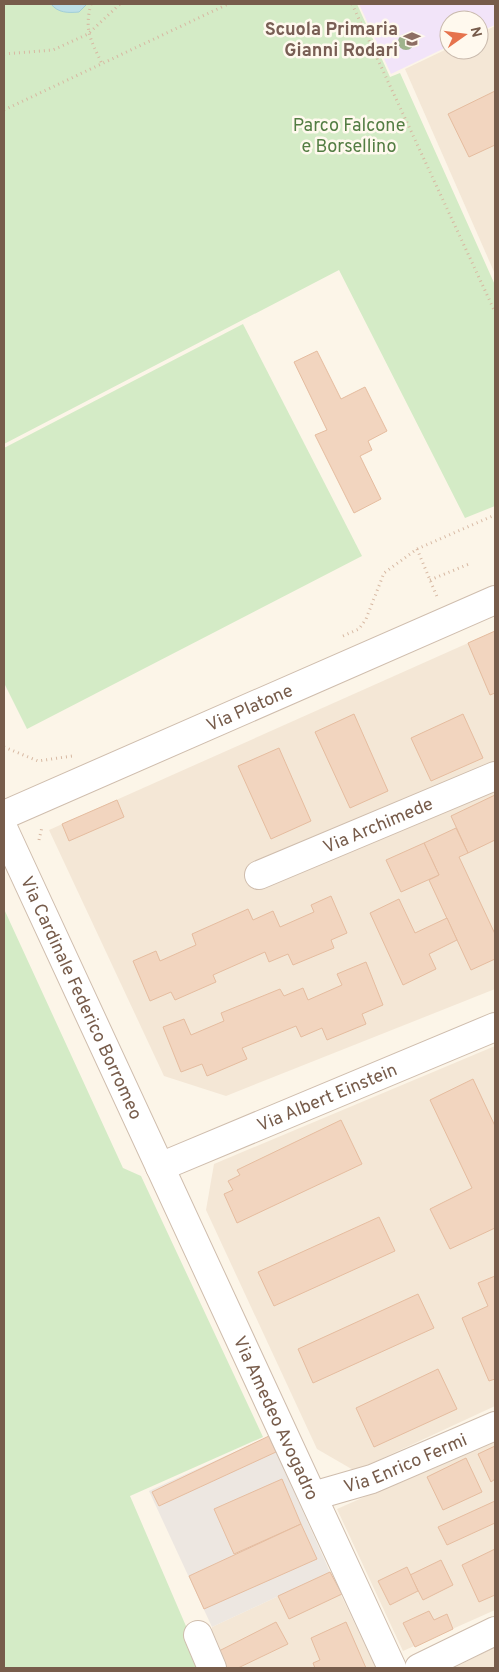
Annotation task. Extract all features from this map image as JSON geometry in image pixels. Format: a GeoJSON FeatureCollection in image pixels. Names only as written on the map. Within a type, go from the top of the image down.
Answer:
{"type":"FeatureCollection","features":[{"type":"Feature","properties":{"kind":"street","name":"Via Platone"},"geometry":{"type":"LineString","coordinates":[[4,815],[495,600]]}},
{"type":"Feature","properties":{"kind":"street","name":"Via Archimede"},"geometry":{"type":"LineString","coordinates":[[260,875],[495,776]]}},
{"type":"Feature","properties":{"kind":"street","name":"Via Cardinale Federico Borromeo"},"geometry":{"type":"LineString","coordinates":[[4,830],[160,1167]]}},
{"type":"Feature","properties":{"kind":"street","name":"Via Albert Einstein"},"geometry":{"type":"LineString","coordinates":[[160,1167],[495,1027]]}},
{"type":"Feature","properties":{"kind":"street","name":"Via Amedeo Avogadro"},"geometry":{"type":"LineString","coordinates":[[160,1167],[392,1668]]}},
{"type":"Feature","properties":{"kind":"street","name":"Via Enrico Fermi"},"geometry":{"type":"LineString","coordinates":[[313,1496],[372,1479],[495,1426]]}},
{"type":"Feature","properties":{"kind":"street"},"geometry":{"type":"LineString","coordinates":[[419,1668],[495,1631]]}},
{"type":"Feature","properties":{"kind":"street"},"geometry":{"type":"LineString","coordinates":[[198,1634],[212,1668]]}},
{"type":"Feature","properties":{"kind":"path"},"geometry":{"type":"LineString","coordinates":[[91,4],[87,20],[88,34],[102,64]]}},
{"type":"Feature","properties":{"kind":"path"},"geometry":{"type":"LineString","coordinates":[[4,54],[53,50],[88,34],[120,4]]}},
{"type":"Feature","properties":{"kind":"path"},"geometry":{"type":"LineString","coordinates":[[4,110],[228,4]]}},
{"type":"Feature","properties":{"kind":"path"},"geometry":{"type":"LineString","coordinates":[[352,4],[495,312]]}},
{"type":"Feature","properties":{"kind":"path"},"geometry":{"type":"LineString","coordinates":[[340,637],[359,629],[366,619],[384,573],[417,548],[495,515]]}},
{"type":"Feature","properties":{"kind":"path"},"geometry":{"type":"LineString","coordinates":[[417,548],[447,621]]}},
{"type":"Feature","properties":{"kind":"path"},"geometry":{"type":"LineString","coordinates":[[430,580],[469,564]]}},
{"type":"Feature","properties":{"kind":"path"},"geometry":{"type":"LineString","coordinates":[[4,747],[38,761],[78,755]]}},
{"type":"Feature","properties":{"kind":"shaded area","name":"Scuola Primaria Gianni Rodari"},"geometry":{"type":"Polygon","coordinates":[[[359,4],[495,4],[495,25],[489,28],[489,10],[439,10],[439,51],[391,74],[359,4]]]}},
{"type":"Feature","properties":{"kind":"shaded area"},"geometry":{"type":"Polygon","coordinates":[[[495,26],[495,274],[405,69],[439,53],[439,60],[489,60],[489,29],[495,26]]]}},
{"type":"Feature","properties":{"kind":"shaded area"},"geometry":{"type":"Polygon","coordinates":[[[495,631],[495,989],[226,1096],[164,1076],[49,830],[495,631]]]}},
{"type":"Feature","properties":{"kind":"shaded area"},"geometry":{"type":"Polygon","coordinates":[[[495,1046],[495,1406],[355,1471],[317,1449],[206,1210],[214,1164],[495,1046]]]}},
{"type":"Feature","properties":{"kind":"shaded area"},"geometry":{"type":"Polygon","coordinates":[[[269,1436],[330,1572],[212,1627],[149,1491],[269,1436]]]}},
{"type":"Feature","properties":{"kind":"shaded area"},"geometry":{"type":"Polygon","coordinates":[[[495,1439],[495,1610],[403,1651],[337,1509],[495,1439]]]}},
{"type":"Feature","properties":{"kind":"shaded area"},"geometry":{"type":"Polygon","coordinates":[[[330,1572],[376,1668],[225,1668],[212,1639],[212,1627],[330,1572]]]}},
{"type":"Feature","properties":{"kind":"shaded area"},"geometry":{"type":"Polygon","coordinates":[[[495,1647],[495,1668],[454,1668],[495,1647]]]}},
{"type":"Feature","properties":{"kind":"green space","name":"Parco Falcone e Borsellino"},"geometry":{"type":"Polygon","coordinates":[[[4,4],[357,4],[390,77],[400,73],[495,285],[495,506],[465,518],[339,270],[4,444],[4,4]]]}},
{"type":"Feature","properties":{"kind":"green space"},"geometry":{"type":"Polygon","coordinates":[[[243,324],[362,556],[27,729],[4,683],[4,448],[243,324]]]}},
{"type":"Feature","properties":{"kind":"green space"},"geometry":{"type":"Polygon","coordinates":[[[4,909],[123,1168],[141,1176],[263,1437],[130,1496],[204,1668],[4,1668],[4,909]]]}},
{"type":"Feature","properties":{"kind":"water"},"geometry":{"type":"Polygon","coordinates":[[[51,4],[87,4],[79,12],[64,12],[51,4]]]}},
{"type":"Feature","properties":{"kind":"building"},"geometry":{"type":"Polygon","coordinates":[[[495,91],[495,145],[469,157],[448,114],[495,91]]]}},
{"type":"Feature","properties":{"kind":"building"},"geometry":{"type":"Polygon","coordinates":[[[317,351],[341,399],[365,387],[387,431],[368,441],[372,450],[360,456],[381,499],[354,513],[315,435],[327,430],[294,362],[317,351]]]}},
{"type":"Feature","properties":{"kind":"building"},"geometry":{"type":"Polygon","coordinates":[[[495,631],[495,693],[490,695],[468,643],[495,631]]]}},
{"type":"Feature","properties":{"kind":"building"},"geometry":{"type":"Polygon","coordinates":[[[354,714],[388,791],[350,808],[315,732],[354,714]]]}},
{"type":"Feature","properties":{"kind":"building"},"geometry":{"type":"Polygon","coordinates":[[[463,714],[483,758],[431,781],[411,738],[463,714]]]}},
{"type":"Feature","properties":{"kind":"building"},"geometry":{"type":"Polygon","coordinates":[[[279,748],[311,821],[271,839],[238,766],[279,748]]]}},
{"type":"Feature","properties":{"kind":"building"},"geometry":{"type":"Polygon","coordinates":[[[495,795],[495,840],[468,853],[451,816],[495,795]]]}},
{"type":"Feature","properties":{"kind":"building"},"geometry":{"type":"Polygon","coordinates":[[[117,800],[124,817],[69,841],[62,824],[117,800]]]}},
{"type":"Feature","properties":{"kind":"building"},"geometry":{"type":"Polygon","coordinates":[[[456,828],[468,853],[459,857],[495,934],[495,959],[471,970],[429,880],[439,875],[424,843],[456,828]]]}},
{"type":"Feature","properties":{"kind":"building"},"geometry":{"type":"Polygon","coordinates":[[[424,843],[439,875],[401,892],[386,860],[424,843]]]}},
{"type":"Feature","properties":{"kind":"building"},"geometry":{"type":"Polygon","coordinates":[[[331,896],[347,933],[331,940],[334,948],[293,965],[288,954],[269,962],[265,952],[213,975],[216,982],[175,1000],[171,992],[150,1001],[133,961],[156,951],[160,961],[196,945],[192,934],[248,909],[253,920],[273,911],[280,927],[314,912],[311,905],[331,896]]]}},
{"type":"Feature","properties":{"kind":"building"},"geometry":{"type":"Polygon","coordinates":[[[399,899],[415,933],[447,918],[457,940],[429,954],[436,969],[403,985],[370,913],[399,899]]]}},
{"type":"Feature","properties":{"kind":"building"},"geometry":{"type":"Polygon","coordinates":[[[366,962],[383,1005],[362,1014],[366,1024],[327,1040],[322,1028],[301,1037],[296,1026],[242,1048],[247,1059],[207,1076],[202,1064],[181,1072],[163,1027],[184,1019],[191,1035],[224,1021],[221,1013],[280,989],[284,996],[303,988],[308,1000],[342,985],[337,974],[366,962]]]}},
{"type":"Feature","properties":{"kind":"building"},"geometry":{"type":"Polygon","coordinates":[[[473,1079],[495,1126],[495,1228],[450,1249],[430,1209],[472,1188],[430,1100],[473,1079]]]}},
{"type":"Feature","properties":{"kind":"building"},"geometry":{"type":"Polygon","coordinates":[[[341,1120],[362,1164],[237,1223],[224,1194],[233,1190],[228,1181],[240,1175],[237,1170],[341,1120]]]}},
{"type":"Feature","properties":{"kind":"building"},"geometry":{"type":"Polygon","coordinates":[[[379,1217],[395,1251],[274,1306],[258,1272],[379,1217]]]}},
{"type":"Feature","properties":{"kind":"building"},"geometry":{"type":"Polygon","coordinates":[[[495,1276],[495,1379],[489,1381],[462,1318],[488,1306],[478,1283],[495,1276]]]}},
{"type":"Feature","properties":{"kind":"building"},"geometry":{"type":"Polygon","coordinates":[[[418,1294],[434,1328],[313,1383],[298,1349],[418,1294]]]}},
{"type":"Feature","properties":{"kind":"building"},"geometry":{"type":"Polygon","coordinates":[[[438,1369],[457,1409],[374,1447],[356,1408],[438,1369]]]}},
{"type":"Feature","properties":{"kind":"building"},"geometry":{"type":"Polygon","coordinates":[[[269,1436],[276,1452],[159,1506],[152,1492],[269,1436]]]}},
{"type":"Feature","properties":{"kind":"building"},"geometry":{"type":"Polygon","coordinates":[[[495,1446],[495,1479],[491,1482],[478,1454],[495,1446]]]}},
{"type":"Feature","properties":{"kind":"building"},"geometry":{"type":"Polygon","coordinates":[[[466,1458],[482,1492],[443,1510],[427,1477],[466,1458]]]}},
{"type":"Feature","properties":{"kind":"building"},"geometry":{"type":"Polygon","coordinates":[[[282,1479],[301,1524],[234,1554],[214,1509],[282,1479]]]}},
{"type":"Feature","properties":{"kind":"building"},"geometry":{"type":"Polygon","coordinates":[[[495,1501],[495,1523],[447,1545],[438,1527],[495,1501]]]}},
{"type":"Feature","properties":{"kind":"building"},"geometry":{"type":"Polygon","coordinates":[[[301,1524],[317,1559],[204,1609],[189,1576],[301,1524]]]}},
{"type":"Feature","properties":{"kind":"building"},"geometry":{"type":"Polygon","coordinates":[[[495,1549],[495,1595],[479,1602],[462,1565],[495,1549]]]}},
{"type":"Feature","properties":{"kind":"building"},"geometry":{"type":"Polygon","coordinates":[[[441,1560],[453,1585],[423,1600],[410,1575],[441,1560]]]}},
{"type":"Feature","properties":{"kind":"building"},"geometry":{"type":"Polygon","coordinates":[[[407,1567],[418,1591],[390,1605],[378,1581],[407,1567]]]}},
{"type":"Feature","properties":{"kind":"building"},"geometry":{"type":"Polygon","coordinates":[[[330,1572],[342,1594],[289,1619],[278,1596],[330,1572]]]}},
{"type":"Feature","properties":{"kind":"building"},"geometry":{"type":"Polygon","coordinates":[[[429,1611],[434,1620],[447,1614],[453,1629],[415,1647],[403,1623],[429,1611]]]}},
{"type":"Feature","properties":{"kind":"building"},"geometry":{"type":"Polygon","coordinates":[[[276,1622],[288,1644],[238,1668],[225,1668],[217,1652],[276,1622]]]}},
{"type":"Feature","properties":{"kind":"building"},"geometry":{"type":"Polygon","coordinates":[[[346,1622],[366,1668],[315,1668],[313,1663],[320,1660],[311,1638],[346,1622]]]}},
{"type":"Feature","properties":{"kind":"place","name":"Scuola Primaria Gianni Rodari"},"geometry":{"type":"Point","coordinates":[412,39]}}]}
